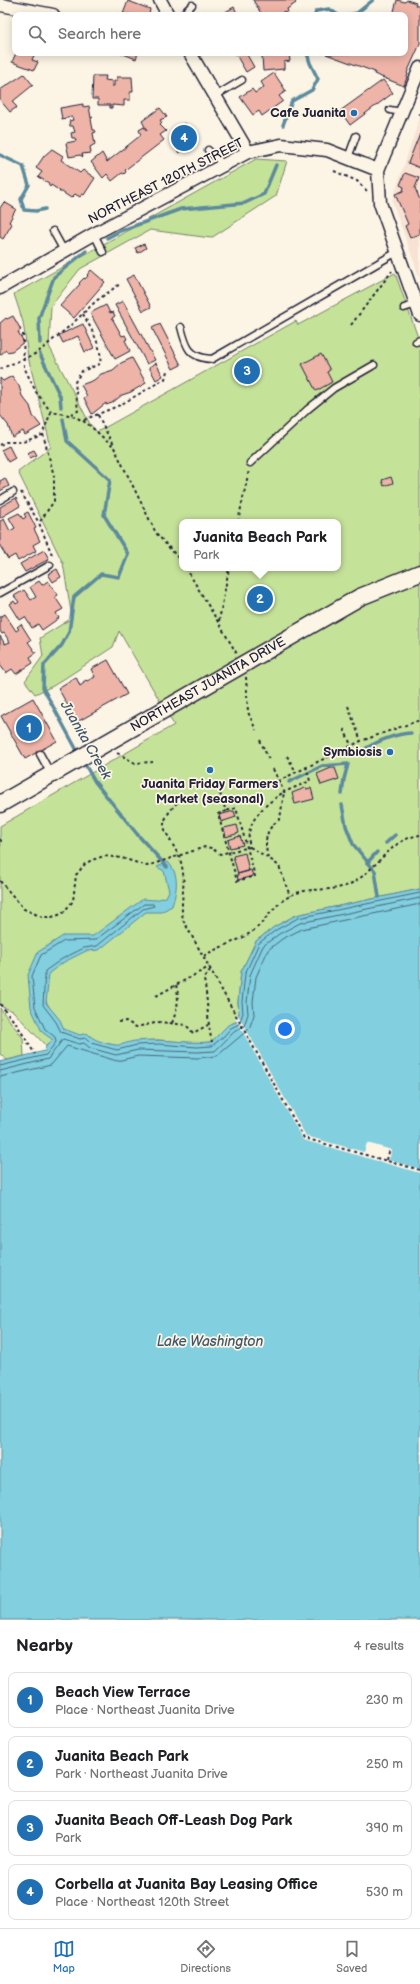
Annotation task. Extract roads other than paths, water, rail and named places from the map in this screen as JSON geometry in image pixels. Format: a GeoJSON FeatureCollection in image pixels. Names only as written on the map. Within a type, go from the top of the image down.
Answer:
{"type":"FeatureCollection","features":[{"type":"Feature","properties":{"kind":"main road","name":"NORTHEAST JUANITA DRIVE"},"geometry":{"type":"LineString","coordinates":[[0,804],[360,597],[420,573]]}},
{"type":"Feature","properties":{"kind":"street"},"geometry":{"type":"LineString","coordinates":[[160,0],[166,12]]}},
{"type":"Feature","properties":{"kind":"street"},"geometry":{"type":"LineString","coordinates":[[1,5],[37,12]]}},
{"type":"Feature","properties":{"kind":"street"},"geometry":{"type":"LineString","coordinates":[[192,56],[248,152]]}},
{"type":"Feature","properties":{"kind":"street"},"geometry":{"type":"LineString","coordinates":[[413,309],[397,252],[380,202],[378,170],[396,111],[420,68]]}},
{"type":"Feature","properties":{"kind":"street","name":"NORTHEAST 120TH STREET"},"geometry":{"type":"LineString","coordinates":[[0,288],[94,234],[248,152],[281,145],[327,150],[378,170]]}},
{"type":"Feature","properties":{"kind":"lane"},"geometry":{"type":"LineString","coordinates":[[185,12],[192,6]]}},
{"type":"Feature","properties":{"kind":"lane"},"geometry":{"type":"LineString","coordinates":[[215,96],[242,80]]}},
{"type":"Feature","properties":{"kind":"lane"},"geometry":{"type":"LineString","coordinates":[[348,158],[356,136]]}},
{"type":"Feature","properties":{"kind":"lane"},"geometry":{"type":"LineString","coordinates":[[208,150],[224,165]]}},
{"type":"Feature","properties":{"kind":"lane"},"geometry":{"type":"LineString","coordinates":[[53,231],[64,251]]}},
{"type":"Feature","properties":{"kind":"lane"},"geometry":{"type":"LineString","coordinates":[[94,234],[103,252]]}},
{"type":"Feature","properties":{"kind":"lane"},"geometry":{"type":"LineString","coordinates":[[181,327],[185,342],[193,354],[199,359],[212,359],[397,252]]}},
{"type":"Feature","properties":{"kind":"lane"},"geometry":{"type":"LineString","coordinates":[[250,463],[308,409],[334,388],[374,365]]}},
{"type":"Feature","properties":{"kind":"lane"},"geometry":{"type":"LineString","coordinates":[[0,500],[13,492]]}},
{"type":"Feature","properties":{"kind":"lane"},"geometry":{"type":"LineString","coordinates":[[0,593],[50,565]]}},
{"type":"Feature","properties":{"kind":"lane"},"geometry":{"type":"LineString","coordinates":[[40,754],[51,774]]}},
{"type":"Feature","properties":{"kind":"water","name":"Lake Washington"},"geometry":{"type":"Polygon","coordinates":[[[168,862],[176,877],[176,888],[172,906],[161,912],[146,912],[99,950],[86,951],[64,962],[49,973],[46,1003],[60,1020],[64,1029],[80,1035],[87,1033],[96,1040],[115,1045],[145,1040],[211,1042],[228,1025],[236,1022],[239,1013],[238,1002],[241,972],[256,941],[274,927],[296,915],[420,889],[420,1620],[0,1620],[0,1062],[45,1051],[46,1046],[53,1040],[42,1032],[31,1008],[28,975],[38,952],[63,936],[93,936],[143,899],[155,900],[166,897],[169,891],[164,871],[157,867],[168,862]]]}},
{"type":"Feature","properties":{"kind":"waterway","name":"Juanita Creek"},"geometry":{"type":"LineString","coordinates":[[358,12],[373,0]]}},
{"type":"Feature","properties":{"kind":"waterway","name":"Juanita Creek"},"geometry":{"type":"LineString","coordinates":[[316,12],[329,9],[334,12]]}},
{"type":"Feature","properties":{"kind":"waterway","name":"Juanita Creek"},"geometry":{"type":"LineString","coordinates":[[283,125],[292,101],[312,90],[318,79],[308,56]]}},
{"type":"Feature","properties":{"kind":"waterway","name":"Juanita Creek"},"geometry":{"type":"LineString","coordinates":[[0,155],[23,166],[29,185],[21,199],[24,210],[36,211],[45,209]]}},
{"type":"Feature","properties":{"kind":"waterway","name":"Juanita Creek"},"geometry":{"type":"LineString","coordinates":[[107,238],[120,231],[181,209],[245,203],[264,194],[276,165]]}},
{"type":"Feature","properties":{"kind":"waterway","name":"Juanita Creek"},"geometry":{"type":"LineString","coordinates":[[40,343],[39,318],[54,277],[86,251]]}},
{"type":"Feature","properties":{"kind":"waterway","name":"Juanita Creek"},"geometry":{"type":"LineString","coordinates":[[40,354],[60,396],[61,407]]}},
{"type":"Feature","properties":{"kind":"waterway","name":"Juanita Creek"},"geometry":{"type":"LineString","coordinates":[[63,419],[67,441],[110,480],[104,515],[128,554],[119,577],[101,574],[74,597],[69,632],[62,645],[44,665],[43,688],[79,754]]}},
{"type":"Feature","properties":{"kind":"waterway"},"geometry":{"type":"LineString","coordinates":[[363,750],[386,738],[411,733]]}},
{"type":"Feature","properties":{"kind":"waterway","name":"Juanita Creek"},"geometry":{"type":"LineString","coordinates":[[83,761],[95,782],[137,834],[167,867]]}},
{"type":"Feature","properties":{"kind":"waterway"},"geometry":{"type":"LineString","coordinates":[[289,782],[322,766],[348,764],[342,794]]}},
{"type":"Feature","properties":{"kind":"waterway"},"geometry":{"type":"LineString","coordinates":[[342,805],[346,826],[353,844],[375,871],[379,897]]}},
{"type":"Feature","properties":{"kind":"waterway"},"geometry":{"type":"LineString","coordinates":[[386,843],[395,835]]}},
{"type":"Feature","properties":{"kind":"waterway"},"geometry":{"type":"LineString","coordinates":[[367,863],[377,852]]}},
{"type":"Feature","properties":{"kind":"place","name":"Cafe Juanita"},"geometry":{"type":"Point","coordinates":[354,113]}},
{"type":"Feature","properties":{"kind":"place","name":"Corbella at Juanita Bay Leasing Office"},"geometry":{"type":"Point","coordinates":[184,138]}},
{"type":"Feature","properties":{"kind":"place","name":"Juanita Beach Off-Leash Dog Park"},"geometry":{"type":"Point","coordinates":[247,371]}},
{"type":"Feature","properties":{"kind":"place","name":"Juanita Beach Park"},"geometry":{"type":"Point","coordinates":[260,599]}},
{"type":"Feature","properties":{"kind":"place","name":"Beach View Terrace"},"geometry":{"type":"Point","coordinates":[29,728]}},
{"type":"Feature","properties":{"kind":"place","name":"Symbiosis"},"geometry":{"type":"Point","coordinates":[390,752]}},
{"type":"Feature","properties":{"kind":"place","name":"Juanita Friday Farmers Market (seasonal)"},"geometry":{"type":"Point","coordinates":[210,770]}}]}
